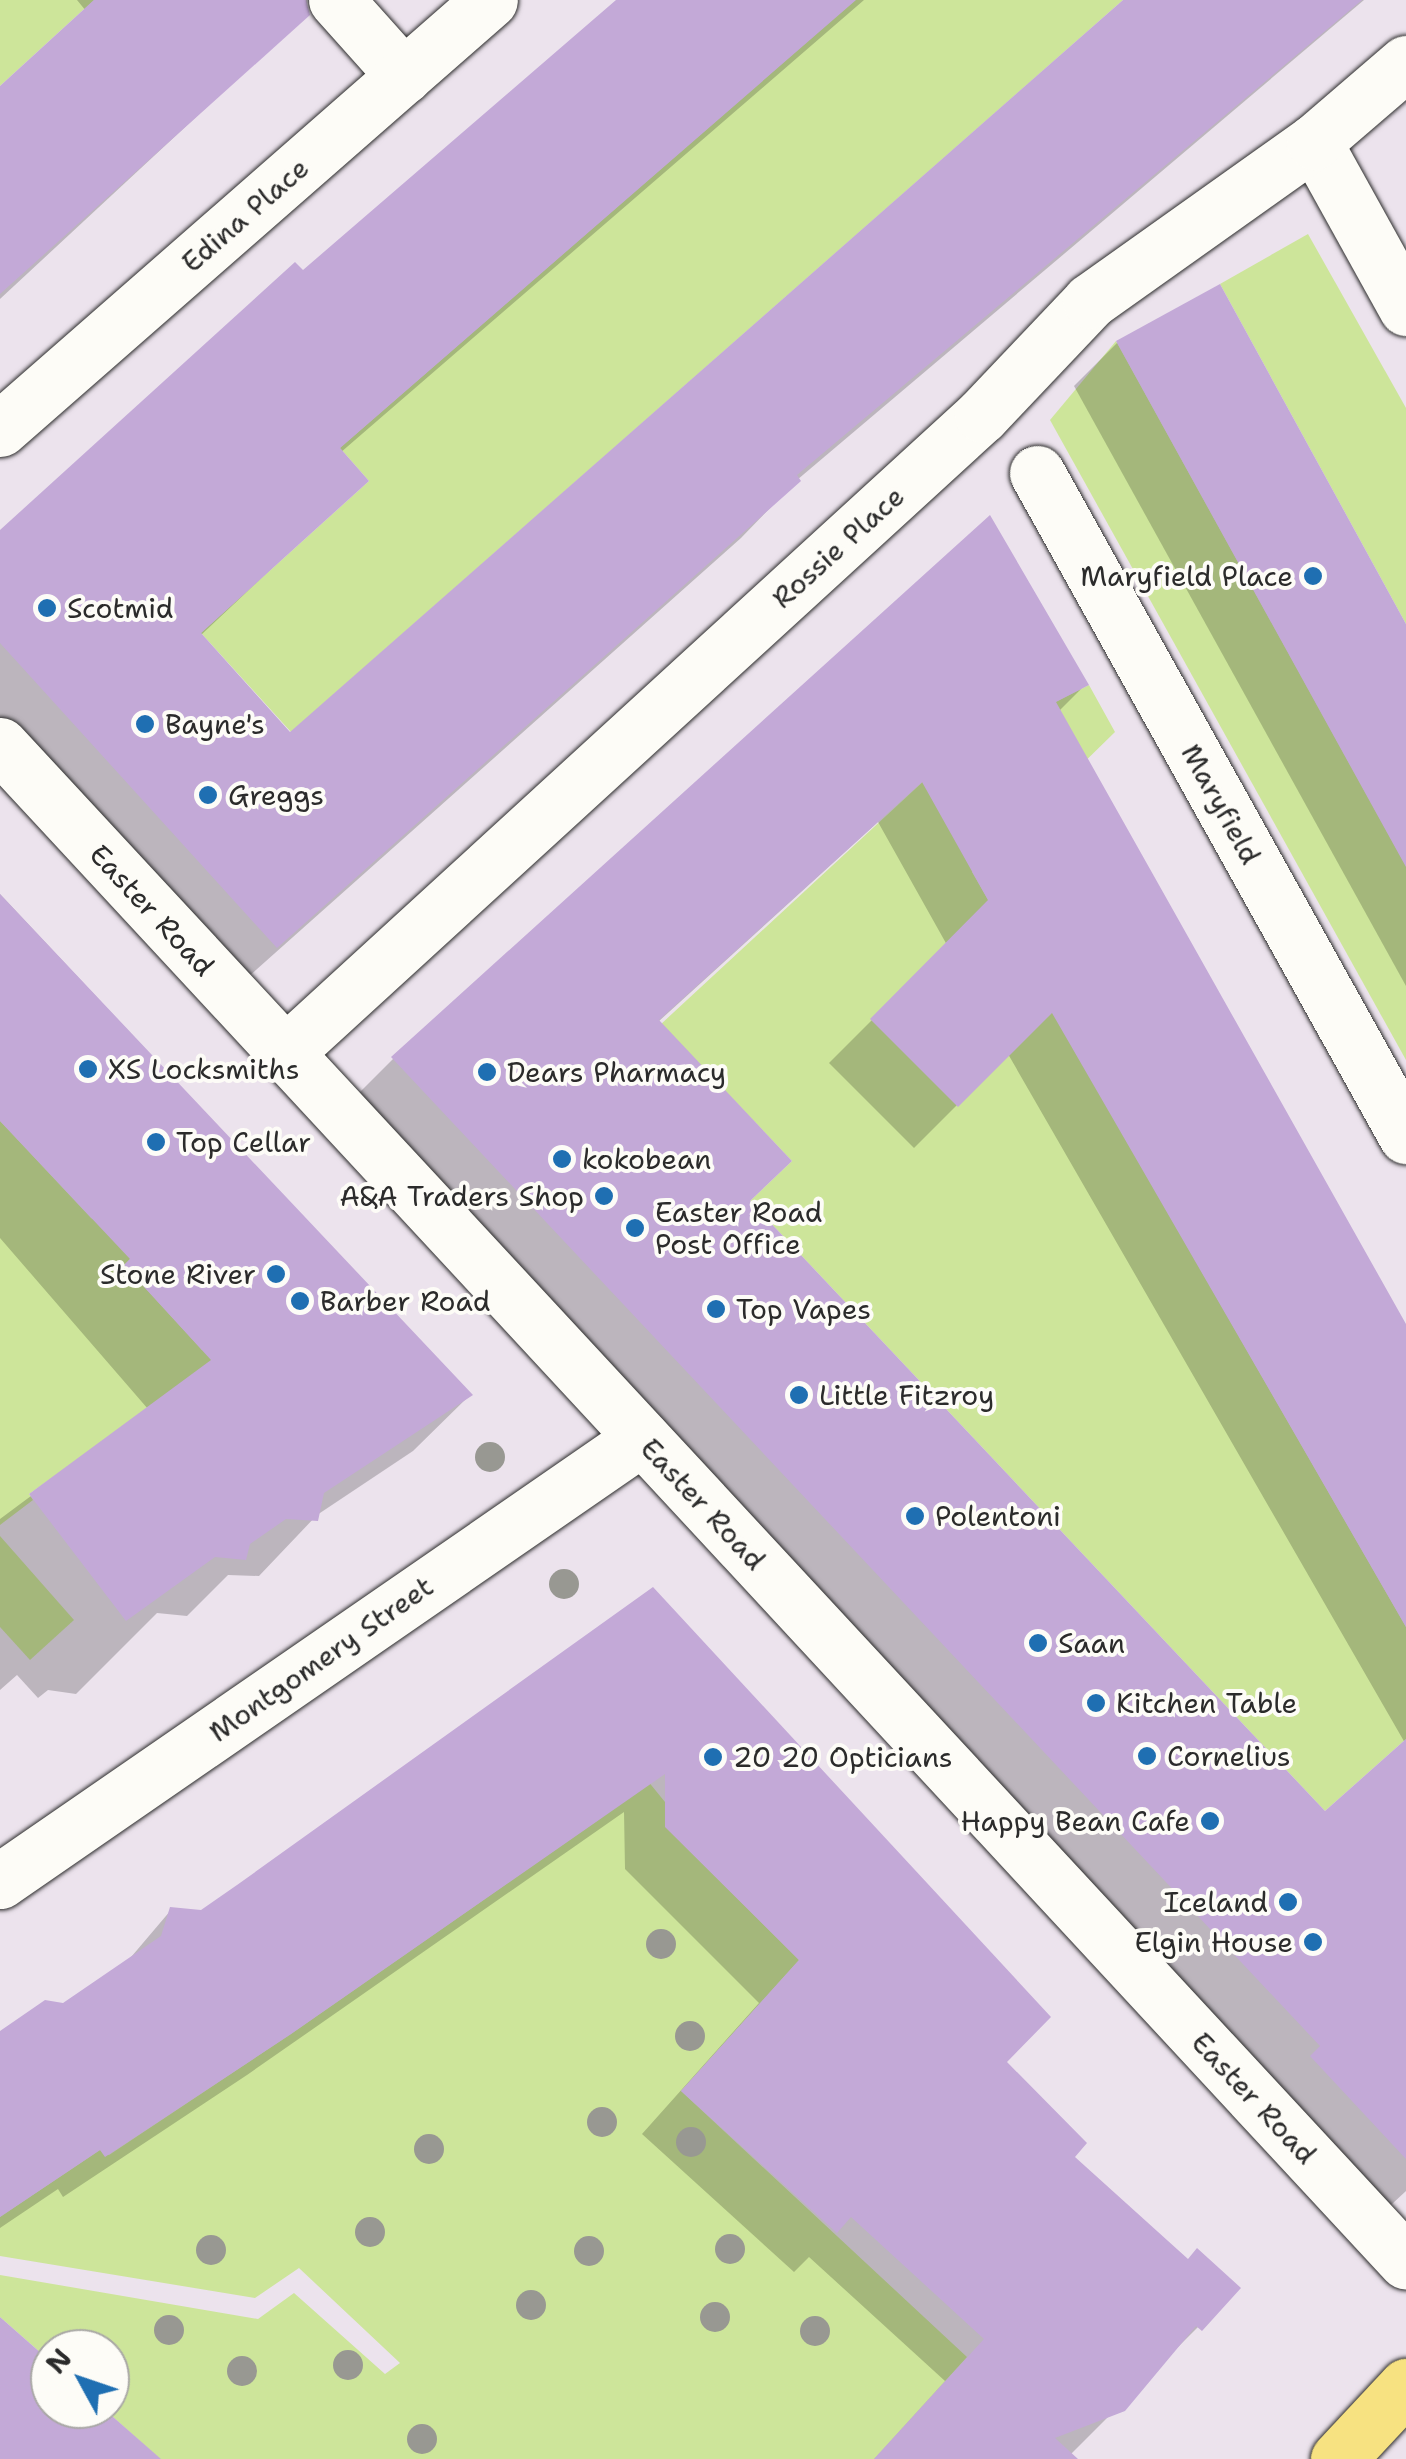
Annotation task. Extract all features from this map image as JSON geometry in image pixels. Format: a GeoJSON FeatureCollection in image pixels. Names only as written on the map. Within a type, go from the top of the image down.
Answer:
{"type":"FeatureCollection","features":[{"type":"Feature","properties":{"kind":"main road"},"geometry":{"type":"LineString","coordinates":[[1338,2459],[1406,2386]]}},
{"type":"Feature","properties":{"kind":"street"},"geometry":{"type":"LineString","coordinates":[[336,0],[404,76]]}},
{"type":"Feature","properties":{"kind":"street","name":"Edina Place"},"geometry":{"type":"LineString","coordinates":[[0,429],[404,76],[476,4]]}},
{"type":"Feature","properties":{"kind":"street","name":"Rossie Place"},"geometry":{"type":"LineString","coordinates":[[285,1053],[982,415],[1090,301],[1314,142],[1406,63]]}},
{"type":"Feature","properties":{"kind":"street"},"geometry":{"type":"LineString","coordinates":[[1314,142],[1406,308]]}},
{"type":"Feature","properties":{"kind":"street","name":"Maryfield"},"geometry":{"type":"LineString","coordinates":[[1036,473],[1406,1136]]}},
{"type":"Feature","properties":{"kind":"street","name":"Easter Road"},"geometry":{"type":"LineString","coordinates":[[0,745],[1406,2262]]}},
{"type":"Feature","properties":{"kind":"street","name":"Montgomery Street"},"geometry":{"type":"LineString","coordinates":[[0,1881],[642,1438]]}},
{"type":"Feature","properties":{"kind":"green space"},"geometry":{"type":"Polygon","coordinates":[[[0,0],[94,0],[0,86],[0,0]]]}},
{"type":"Feature","properties":{"kind":"green space"},"geometry":{"type":"Polygon","coordinates":[[[855,0],[1123,0],[291,732],[201,633],[369,481],[340,448],[855,0]]]}},
{"type":"Feature","properties":{"kind":"green space"},"geometry":{"type":"Polygon","coordinates":[[[1308,234],[1406,408],[1406,624],[1220,284],[1308,234]]]}},
{"type":"Feature","properties":{"kind":"green space"},"geometry":{"type":"Polygon","coordinates":[[[1116,341],[1406,866],[1406,1060],[1050,420],[1116,341]]]}},
{"type":"Feature","properties":{"kind":"green space"},"geometry":{"type":"Polygon","coordinates":[[[1089,685],[1115,732],[972,872],[1406,1627],[1406,1739],[1325,1811],[750,1201],[792,1161],[731,1097],[620,1062],[954,753],[1089,685]]]}},
{"type":"Feature","properties":{"kind":"green space"},"geometry":{"type":"Polygon","coordinates":[[[0,1121],[91,1218],[141,1248],[124,1265],[202,1350],[238,1347],[29,1494],[33,1500],[0,1525],[0,1121]]]}},
{"type":"Feature","properties":{"kind":"green space"},"geometry":{"type":"Polygon","coordinates":[[[0,1536],[74,1620],[30,1660],[0,1627],[0,1536]]]}},
{"type":"Feature","properties":{"kind":"green space"},"geometry":{"type":"Polygon","coordinates":[[[634,1764],[665,1802],[666,1827],[799,1960],[681,2091],[967,2357],[874,2459],[160,2459],[126,2429],[130,2429],[130,2329],[30,2329],[30,2343],[0,2317],[0,2275],[258,2319],[294,2293],[385,2374],[400,2363],[299,2268],[255,2298],[0,2256],[0,2217],[100,2150],[109,2155],[291,2034],[601,1818],[634,1764]]]}},
{"type":"Feature","properties":{"kind":"building"},"geometry":{"type":"Polygon","coordinates":[[[94,0],[306,0],[310,15],[0,294],[0,86],[94,0]]]}},
{"type":"Feature","properties":{"kind":"building"},"geometry":{"type":"Polygon","coordinates":[[[616,0],[856,0],[340,448],[369,481],[201,633],[290,732],[1123,0],[1362,0],[797,475],[801,481],[277,948],[0,643],[0,530],[295,262],[303,270],[616,0]]]}},
{"type":"Feature","properties":{"kind":"building","name":"Maryfield Place"},"geometry":{"type":"Polygon","coordinates":[[[1220,284],[1406,624],[1406,867],[1116,341],[1220,284]]]}},
{"type":"Feature","properties":{"kind":"building"},"geometry":{"type":"Polygon","coordinates":[[[990,515],[1089,685],[1056,702],[1406,1324],[1406,1627],[1052,1013],[958,1107],[870,1019],[988,900],[922,782],[659,1020],[792,1161],[750,1201],[1325,1811],[1406,1739],[1406,2159],[1310,2056],[1320,2046],[391,1057],[990,515]]]}},
{"type":"Feature","properties":{"kind":"building"},"geometry":{"type":"Polygon","coordinates":[[[0,894],[473,1395],[324,1493],[318,1521],[286,1519],[250,1544],[246,1560],[215,1557],[126,1621],[29,1494],[211,1360],[124,1265],[130,1259],[0,1121],[0,894]]]}},
{"type":"Feature","properties":{"kind":"building"},"geometry":{"type":"Polygon","coordinates":[[[653,1587],[1051,2017],[1007,2062],[1087,2143],[1075,2157],[1188,2259],[1197,2248],[1241,2288],[1202,2331],[1196,2326],[1125,2411],[1055,2438],[1078,2459],[874,2459],[984,2339],[851,2217],[837,2233],[681,2091],[799,1960],[665,1827],[665,1774],[291,2034],[105,2157],[100,2150],[0,2217],[0,2031],[45,2000],[63,2003],[161,1936],[170,1907],[201,1910],[653,1587]]]}},
{"type":"Feature","properties":{"kind":"building"},"geometry":{"type":"Polygon","coordinates":[[[0,2317],[30,2343],[30,2429],[127,2429],[161,2459],[0,2459],[0,2317]]]}},
{"type":"Feature","properties":{"kind":"place","name":"Maryfield Place"},"geometry":{"type":"Point","coordinates":[1313,576]}},
{"type":"Feature","properties":{"kind":"place","name":"Scotmid"},"geometry":{"type":"Point","coordinates":[47,608]}},
{"type":"Feature","properties":{"kind":"place","name":"Bayne's"},"geometry":{"type":"Point","coordinates":[145,724]}},
{"type":"Feature","properties":{"kind":"place","name":"Greggs"},"geometry":{"type":"Point","coordinates":[208,795]}},
{"type":"Feature","properties":{"kind":"place","name":"XS Locksmiths"},"geometry":{"type":"Point","coordinates":[88,1069]}},
{"type":"Feature","properties":{"kind":"place","name":"Dears Pharmacy"},"geometry":{"type":"Point","coordinates":[487,1072]}},
{"type":"Feature","properties":{"kind":"place","name":"Top Cellar"},"geometry":{"type":"Point","coordinates":[156,1142]}},
{"type":"Feature","properties":{"kind":"place","name":"kokobean"},"geometry":{"type":"Point","coordinates":[562,1159]}},
{"type":"Feature","properties":{"kind":"place","name":"A&A Traders Shop"},"geometry":{"type":"Point","coordinates":[604,1196]}},
{"type":"Feature","properties":{"kind":"place","name":"Easter Road Post Office"},"geometry":{"type":"Point","coordinates":[635,1228]}},
{"type":"Feature","properties":{"kind":"place","name":"Stone River"},"geometry":{"type":"Point","coordinates":[276,1274]}},
{"type":"Feature","properties":{"kind":"place","name":"Barber Road"},"geometry":{"type":"Point","coordinates":[300,1301]}},
{"type":"Feature","properties":{"kind":"place","name":"Top Vapes"},"geometry":{"type":"Point","coordinates":[716,1309]}},
{"type":"Feature","properties":{"kind":"place","name":"Little Fitzroy"},"geometry":{"type":"Point","coordinates":[799,1395]}},
{"type":"Feature","properties":{"kind":"place","name":"Polentoni"},"geometry":{"type":"Point","coordinates":[915,1516]}},
{"type":"Feature","properties":{"kind":"place","name":"Saan"},"geometry":{"type":"Point","coordinates":[1038,1643]}},
{"type":"Feature","properties":{"kind":"place","name":"Kitchen Table"},"geometry":{"type":"Point","coordinates":[1096,1703]}},
{"type":"Feature","properties":{"kind":"place","name":"Cornelius"},"geometry":{"type":"Point","coordinates":[1147,1756]}},
{"type":"Feature","properties":{"kind":"place","name":"20 20 Opticians"},"geometry":{"type":"Point","coordinates":[713,1757]}},
{"type":"Feature","properties":{"kind":"place","name":"Happy Bean Cafe"},"geometry":{"type":"Point","coordinates":[1210,1821]}},
{"type":"Feature","properties":{"kind":"place","name":"Iceland"},"geometry":{"type":"Point","coordinates":[1288,1902]}},
{"type":"Feature","properties":{"kind":"place","name":"Elgin House"},"geometry":{"type":"Point","coordinates":[1313,1942]}}]}
